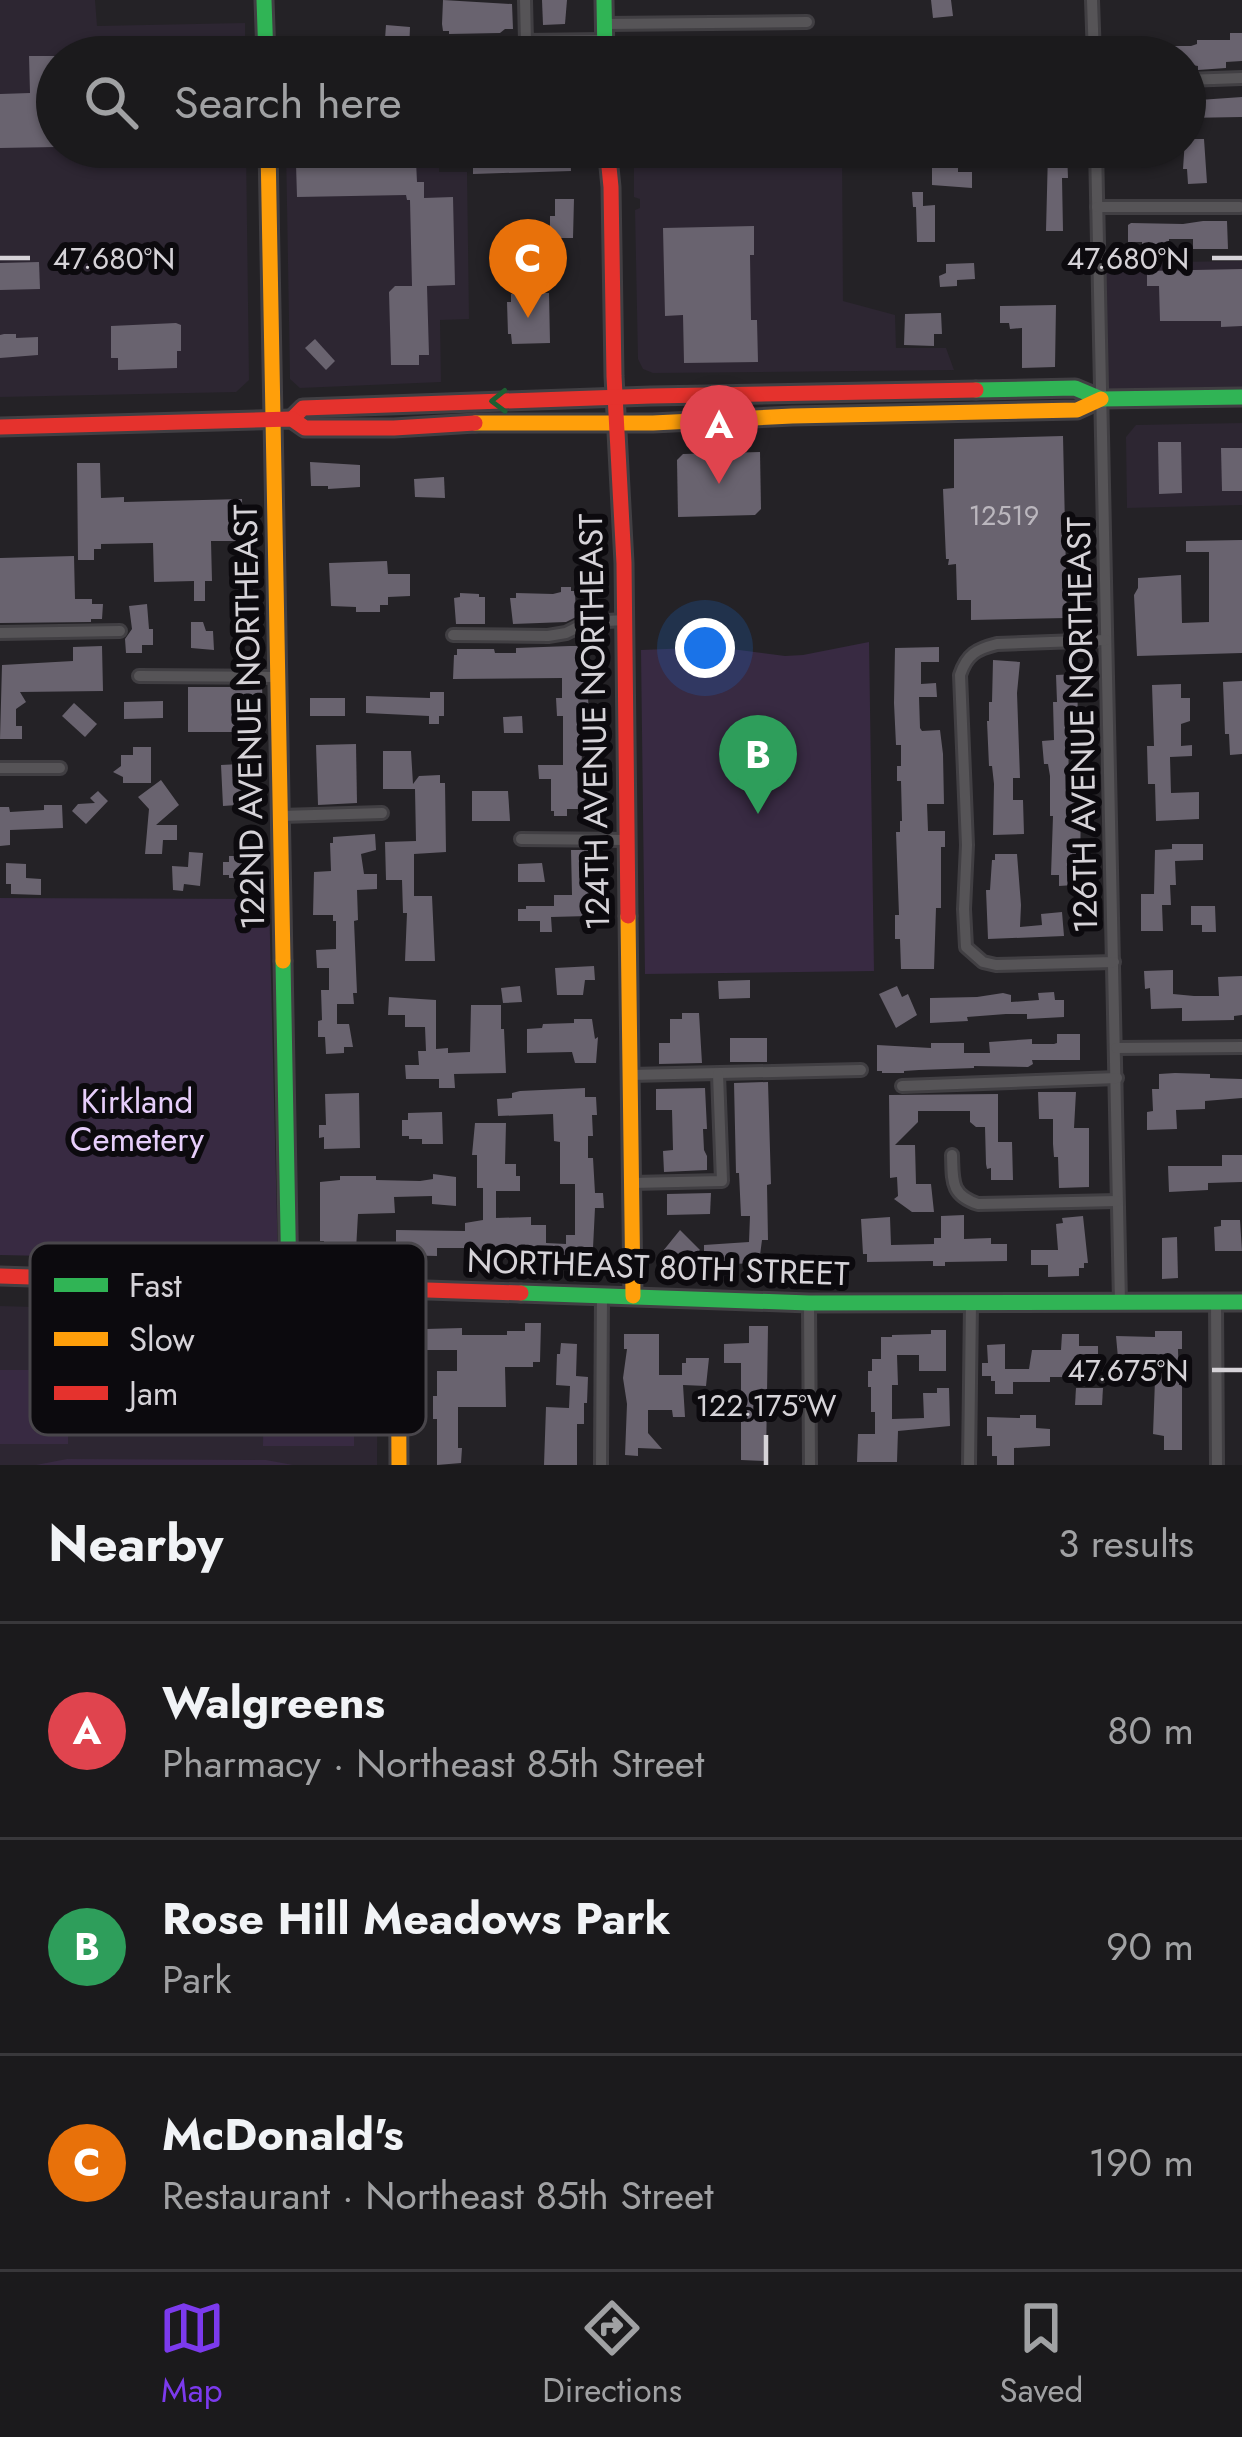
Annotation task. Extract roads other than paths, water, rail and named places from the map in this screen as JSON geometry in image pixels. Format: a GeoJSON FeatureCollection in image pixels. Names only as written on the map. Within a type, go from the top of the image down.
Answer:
{"type":"FeatureCollection","features":[{"type":"Feature","properties":{"kind":"main road"},"geometry":{"type":"LineString","coordinates":[[264,0],[265,36]]}},
{"type":"Feature","properties":{"kind":"main road"},"geometry":{"type":"LineString","coordinates":[[604,0],[605,36]]}},
{"type":"Feature","properties":{"kind":"main road","name":"122ND AVENUE NORTHEAST"},"geometry":{"type":"LineString","coordinates":[[269,168],[283,420],[277,677],[289,1243]]}},
{"type":"Feature","properties":{"kind":"main road","name":"124TH AVENUE NORTHEAST"},"geometry":{"type":"LineString","coordinates":[[609,168],[625,620],[633,1296]]}},
{"type":"Feature","properties":{"kind":"main road"},"geometry":{"type":"LineString","coordinates":[[283,420],[303,408],[616,398],[1075,388],[1101,399],[1242,397]]}},
{"type":"Feature","properties":{"kind":"main road"},"geometry":{"type":"LineString","coordinates":[[930,414],[944,403],[984,402],[995,390]]}},
{"type":"Feature","properties":{"kind":"main road"},"geometry":{"type":"LineString","coordinates":[[810,416],[824,405],[864,404],[876,392]]}},
{"type":"Feature","properties":{"kind":"main road"},"geometry":{"type":"LineString","coordinates":[[0,427],[283,420],[305,428],[705,422],[1077,410],[1101,399]]}},
{"type":"Feature","properties":{"kind":"main road","name":"NORTHEAST 80TH STREET"},"geometry":{"type":"LineString","coordinates":[[0,1276],[30,1277]]}},
{"type":"Feature","properties":{"kind":"main road","name":"NORTHEAST 80TH STREET"},"geometry":{"type":"LineString","coordinates":[[426,1290],[809,1303],[1242,1302]]}},
{"type":"Feature","properties":{"kind":"main road"},"geometry":{"type":"LineString","coordinates":[[399,1435],[399,1465]]}},
{"type":"Feature","properties":{"kind":"street"},"geometry":{"type":"LineString","coordinates":[[525,0],[526,36]]}},
{"type":"Feature","properties":{"kind":"street"},"geometry":{"type":"LineString","coordinates":[[1092,0],[1093,36]]}},
{"type":"Feature","properties":{"kind":"street"},"geometry":{"type":"LineString","coordinates":[[650,36],[807,22]]}},
{"type":"Feature","properties":{"kind":"street"},"geometry":{"type":"LineString","coordinates":[[1206,79],[1242,78]]}},
{"type":"Feature","properties":{"kind":"street","name":"126TH AVENUE NORTHEAST"},"geometry":{"type":"LineString","coordinates":[[1096,168],[1120,1303]]}},
{"type":"Feature","properties":{"kind":"street"},"geometry":{"type":"LineString","coordinates":[[1097,208],[1240,207]]}},
{"type":"Feature","properties":{"kind":"street"},"geometry":{"type":"LineString","coordinates":[[453,635],[548,636],[588,622],[625,620]]}},
{"type":"Feature","properties":{"kind":"street"},"geometry":{"type":"LineString","coordinates":[[0,633],[120,631]]}},
{"type":"Feature","properties":{"kind":"street"},"geometry":{"type":"LineString","coordinates":[[1106,640],[998,644],[971,654],[964,662],[965,937],[972,954],[996,965],[1114,962]]}},
{"type":"Feature","properties":{"kind":"street"},"geometry":{"type":"LineString","coordinates":[[139,676],[277,677]]}},
{"type":"Feature","properties":{"kind":"street"},"geometry":{"type":"LineString","coordinates":[[0,768],[60,768]]}},
{"type":"Feature","properties":{"kind":"street"},"geometry":{"type":"LineString","coordinates":[[281,816],[382,814]]}},
{"type":"Feature","properties":{"kind":"street"},"geometry":{"type":"LineString","coordinates":[[520,839],[628,840]]}},
{"type":"Feature","properties":{"kind":"street"},"geometry":{"type":"LineString","coordinates":[[1116,1048],[1242,1047]]}},
{"type":"Feature","properties":{"kind":"street"},"geometry":{"type":"LineString","coordinates":[[631,1075],[861,1070]]}},
{"type":"Feature","properties":{"kind":"street"},"geometry":{"type":"LineString","coordinates":[[632,1183],[722,1180],[718,1074]]}},
{"type":"Feature","properties":{"kind":"street"},"geometry":{"type":"LineString","coordinates":[[902,1086],[1117,1078]]}},
{"type":"Feature","properties":{"kind":"street"},"geometry":{"type":"LineString","coordinates":[[952,1155],[957,1192],[978,1204],[1117,1201]]}},
{"type":"Feature","properties":{"kind":"street"},"geometry":{"type":"LineString","coordinates":[[601,1465],[602,1295]]}},
{"type":"Feature","properties":{"kind":"street"},"geometry":{"type":"LineString","coordinates":[[1216,1302],[1217,1465]]}},
{"type":"Feature","properties":{"kind":"street"},"geometry":{"type":"LineString","coordinates":[[809,1303],[810,1465]]}},
{"type":"Feature","properties":{"kind":"street"},"geometry":{"type":"LineString","coordinates":[[969,1465],[971,1303]]}},
{"type":"Feature","properties":{"kind":"place","name":"McDonald's"},"geometry":{"type":"Point","coordinates":[528,318]}},
{"type":"Feature","properties":{"kind":"place","name":"Walgreens"},"geometry":{"type":"Point","coordinates":[719,484]}},
{"type":"Feature","properties":{"kind":"place","name":"Rose Hill Meadows Park"},"geometry":{"type":"Point","coordinates":[758,814]}},
{"type":"Feature","properties":{"kind":"park label","name":"Kirkland Cemetery"},"geometry":{"type":"Point","coordinates":[137,1120]}}]}
